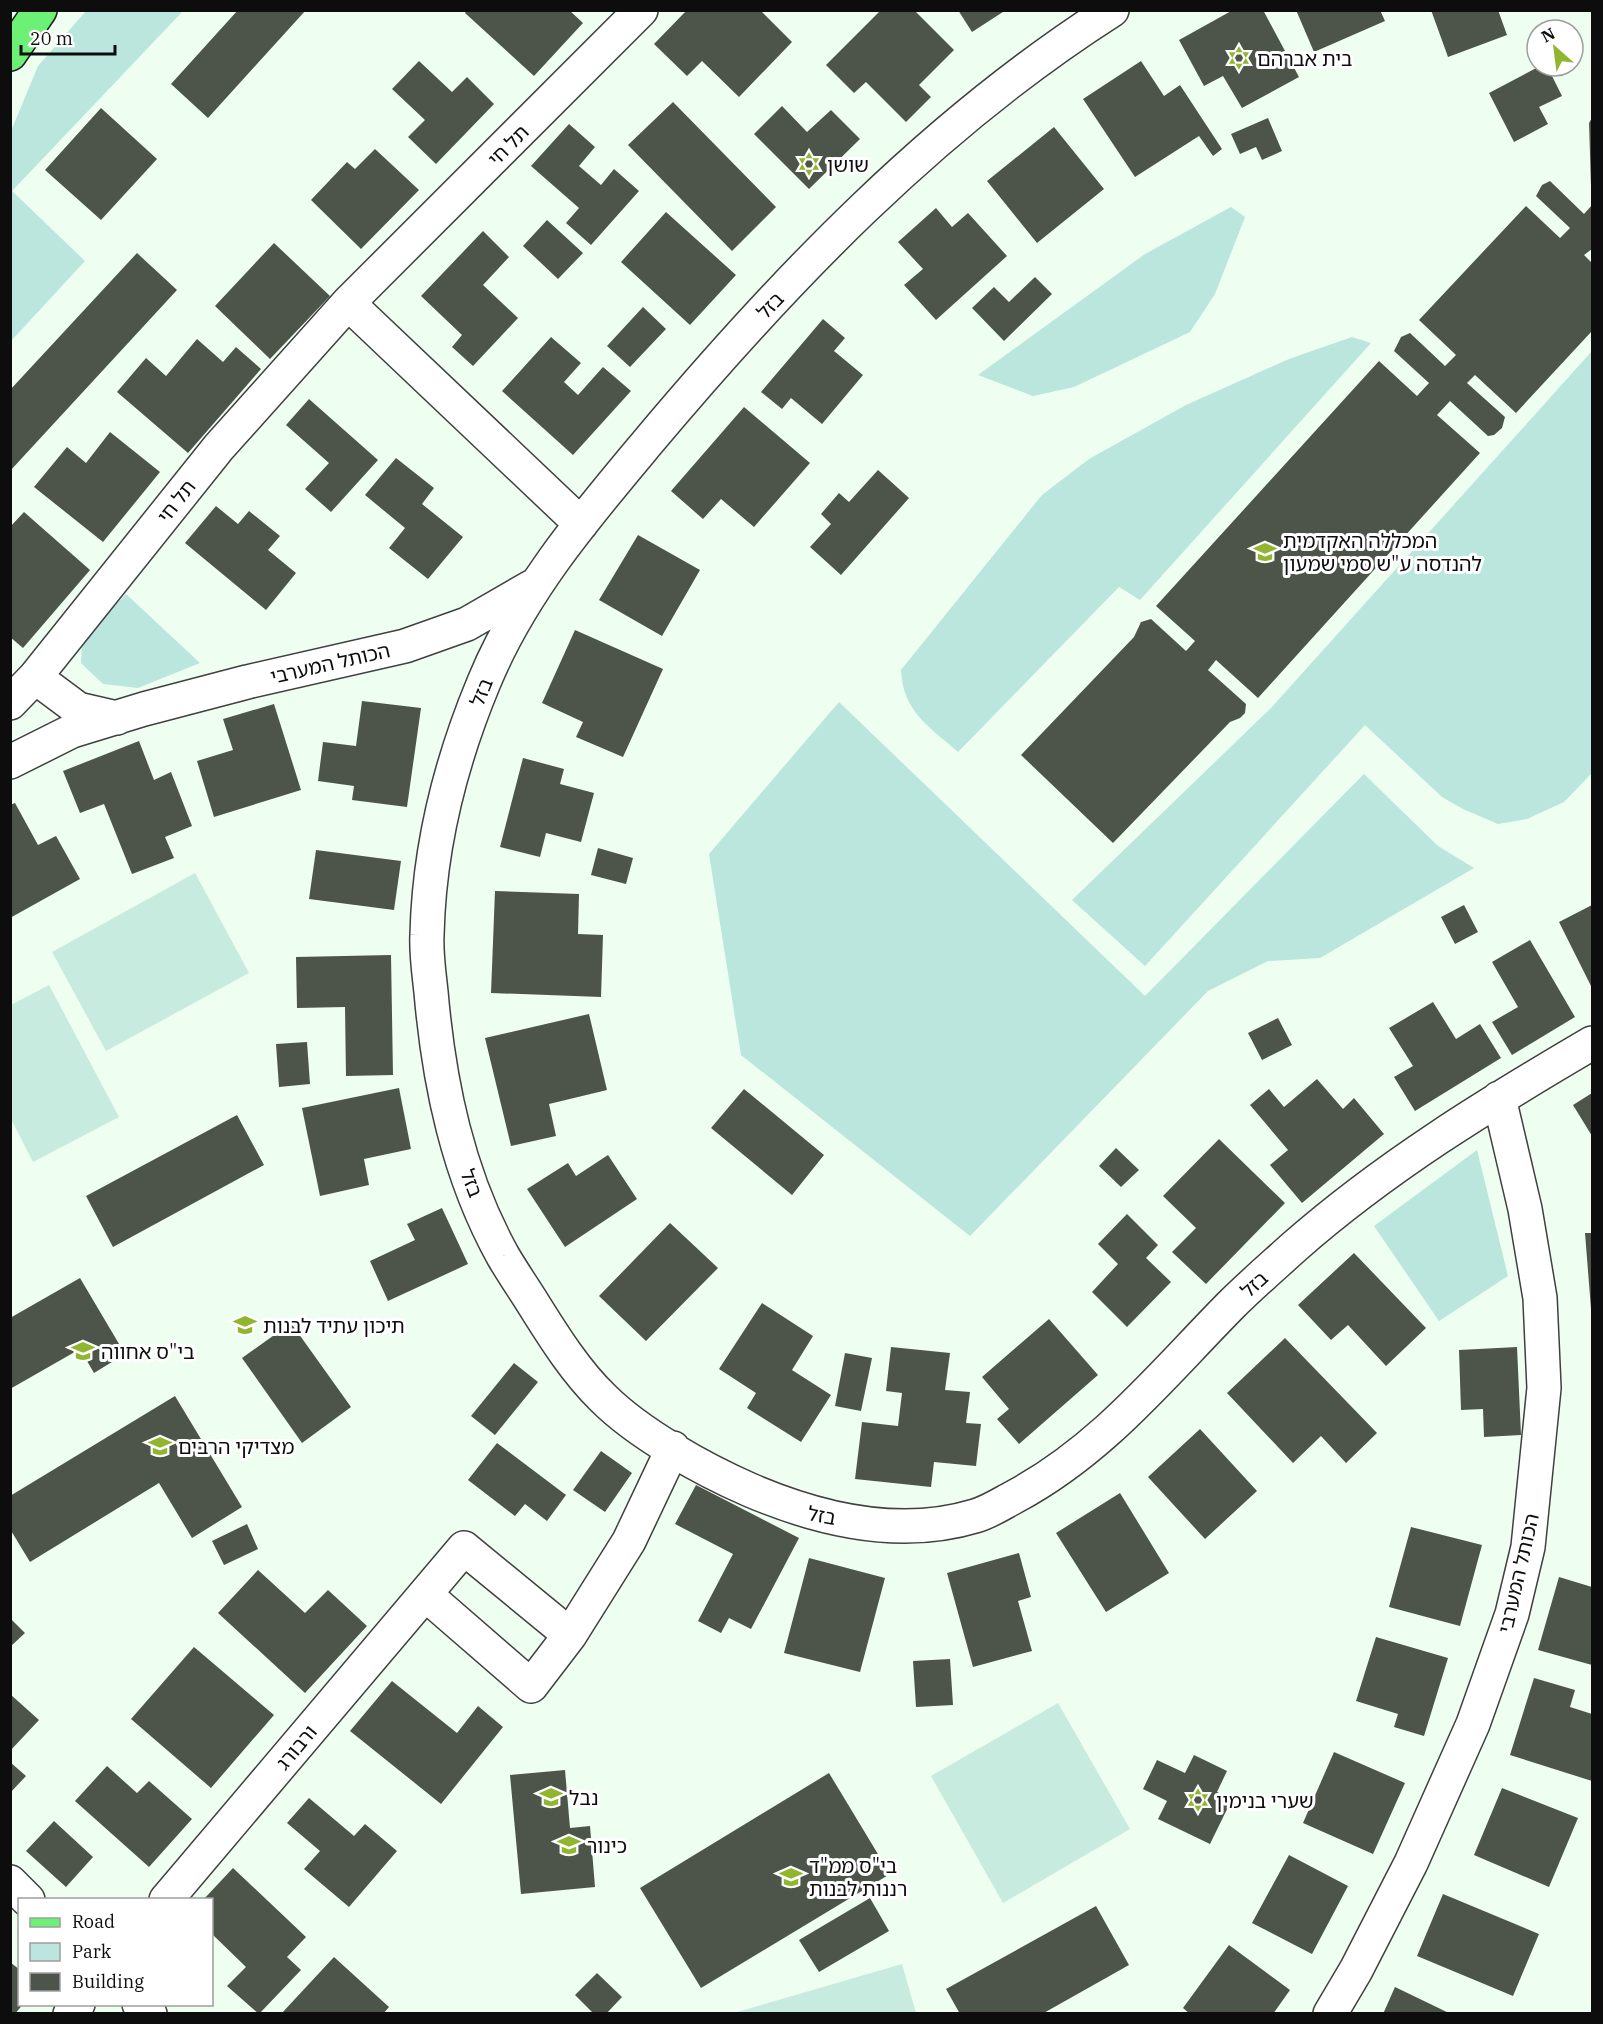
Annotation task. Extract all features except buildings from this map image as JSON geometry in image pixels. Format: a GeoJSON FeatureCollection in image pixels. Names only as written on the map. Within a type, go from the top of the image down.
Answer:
{"type":"FeatureCollection","features":[{"type":"Feature","properties":{"kind":"main road"},"geometry":{"type":"LineString","coordinates":[[10,54],[40,10]]}},
{"type":"Feature","properties":{"kind":"street","name":"תל חי"},"geometry":{"type":"LineString","coordinates":[[10,703],[35,677],[219,447],[348,303],[641,10]]}},
{"type":"Feature","properties":{"kind":"street","name":"בזל"},"geometry":{"type":"LineString","coordinates":[[1112,10],[1008,82],[912,163],[711,367],[581,524],[533,586],[486,676],[456,754],[434,850],[426,938],[434,1029],[445,1101],[470,1183],[501,1253],[554,1336],[603,1399],[673,1448],[721,1477],[799,1511],[863,1523],[922,1527],[981,1515],[1042,1482],[1097,1442],[1235,1301],[1365,1188],[1499,1098],[1593,1043]]}},
{"type":"Feature","properties":{"kind":"street"},"geometry":{"type":"LineString","coordinates":[[348,303],[581,524]]}},
{"type":"Feature","properties":{"kind":"street","name":"הכותל המערבי"},"geometry":{"type":"LineString","coordinates":[[10,762],[72,731],[246,682],[405,646],[466,624],[533,586]]}},
{"type":"Feature","properties":{"kind":"street","name":"הכותל המערבי"},"geometry":{"type":"LineString","coordinates":[[35,677],[78,709],[117,718]]}},
{"type":"Feature","properties":{"kind":"street","name":"הכותל המערבי"},"geometry":{"type":"LineString","coordinates":[[1330,2013],[1356,1970],[1411,1863],[1473,1724],[1512,1614],[1528,1547],[1544,1388],[1540,1298],[1525,1209],[1499,1098]]}},
{"type":"Feature","properties":{"kind":"street"},"geometry":{"type":"LineString","coordinates":[[425,1594],[531,1686],[570,1635],[629,1541],[673,1448]]}},
{"type":"Feature","properties":{"kind":"street","name":"ורבורג"},"geometry":{"type":"LineString","coordinates":[[167,1898],[464,1548],[570,1635]]}},
{"type":"Feature","properties":{"kind":"street"},"geometry":{"type":"LineString","coordinates":[[10,1882],[27,1898]]}},
{"type":"Feature","properties":{"kind":"green space"},"geometry":{"type":"Polygon","coordinates":[[[86,11],[183,11],[12,191],[85,261],[11,341],[11,131],[38,66],[86,11]]]}},
{"type":"Feature","properties":{"kind":"green space"},"geometry":{"type":"Polygon","coordinates":[[[1231,207],[1245,217],[1215,294],[1190,332],[1074,387],[1033,396],[978,375],[1145,254],[1231,207]]]}},
{"type":"Feature","properties":{"kind":"green space"},"geometry":{"type":"Polygon","coordinates":[[[1352,337],[1371,343],[1140,600],[1119,587],[958,752],[919,717],[907,697],[901,670],[1042,495],[1089,459],[1186,405],[1289,359],[1352,337]]]}},
{"type":"Feature","properties":{"kind":"green space"},"geometry":{"type":"Polygon","coordinates":[[[1592,351],[1592,773],[1564,802],[1527,819],[1498,824],[1442,797],[1365,725],[1145,966],[1072,900],[1271,708],[1592,351]]]}},
{"type":"Feature","properties":{"kind":"green space"},"geometry":{"type":"Polygon","coordinates":[[[126,594],[200,663],[138,688],[103,684],[81,663],[82,639],[126,594]]]}},
{"type":"Feature","properties":{"kind":"green space"},"geometry":{"type":"Polygon","coordinates":[[[839,702],[1145,996],[1364,774],[1438,846],[1474,868],[1320,958],[1268,961],[1208,991],[970,1236],[741,1055],[709,854],[839,702]]]}},
{"type":"Feature","properties":{"kind":"green space"},"geometry":{"type":"Polygon","coordinates":[[[1477,1150],[1508,1276],[1439,1321],[1374,1226],[1477,1150]]]}},
{"type":"Feature","properties":{"kind":"shaded area"},"geometry":{"type":"Polygon","coordinates":[[[195,873],[249,973],[106,1051],[52,952],[195,873]]]}},
{"type":"Feature","properties":{"kind":"shaded area"},"geometry":{"type":"Polygon","coordinates":[[[49,985],[119,1117],[33,1162],[11,1119],[11,1005],[49,985]]]}},
{"type":"Feature","properties":{"kind":"shaded area"},"geometry":{"type":"Polygon","coordinates":[[[1058,1703],[1130,1829],[1003,1903],[931,1776],[1058,1703]]]}},
{"type":"Feature","properties":{"kind":"shaded area"},"geometry":{"type":"Polygon","coordinates":[[[902,1964],[916,2013],[737,2013],[737,2012],[902,1964]]]}},
{"type":"Feature","properties":{"kind":"place","name":"בית אברהם"},"geometry":{"type":"Point","coordinates":[1239,58]}},
{"type":"Feature","properties":{"kind":"place","name":"שושן"},"geometry":{"type":"Point","coordinates":[809,164]}},
{"type":"Feature","properties":{"kind":"place","name":"המכללה האקדמית להנדסה ע\"ש סמי שמעון"},"geometry":{"type":"Point","coordinates":[1265,552]}},
{"type":"Feature","properties":{"kind":"place","name":"תיכון עתיד לבנות"},"geometry":{"type":"Point","coordinates":[245,1325]}},
{"type":"Feature","properties":{"kind":"place","name":"בי\"ס אחווה"},"geometry":{"type":"Point","coordinates":[83,1351]}},
{"type":"Feature","properties":{"kind":"place","name":"מצדיקי הרבים"},"geometry":{"type":"Point","coordinates":[160,1446]}},
{"type":"Feature","properties":{"kind":"place","name":"נבל"},"geometry":{"type":"Point","coordinates":[551,1797]}},
{"type":"Feature","properties":{"kind":"place","name":"שערי בנימין"},"geometry":{"type":"Point","coordinates":[1198,1800]}},
{"type":"Feature","properties":{"kind":"place","name":"כינור"},"geometry":{"type":"Point","coordinates":[569,1845]}},
{"type":"Feature","properties":{"kind":"place","name":"בי\"ס ממ\"ד רננות לבנות"},"geometry":{"type":"Point","coordinates":[791,1877]}}]}
